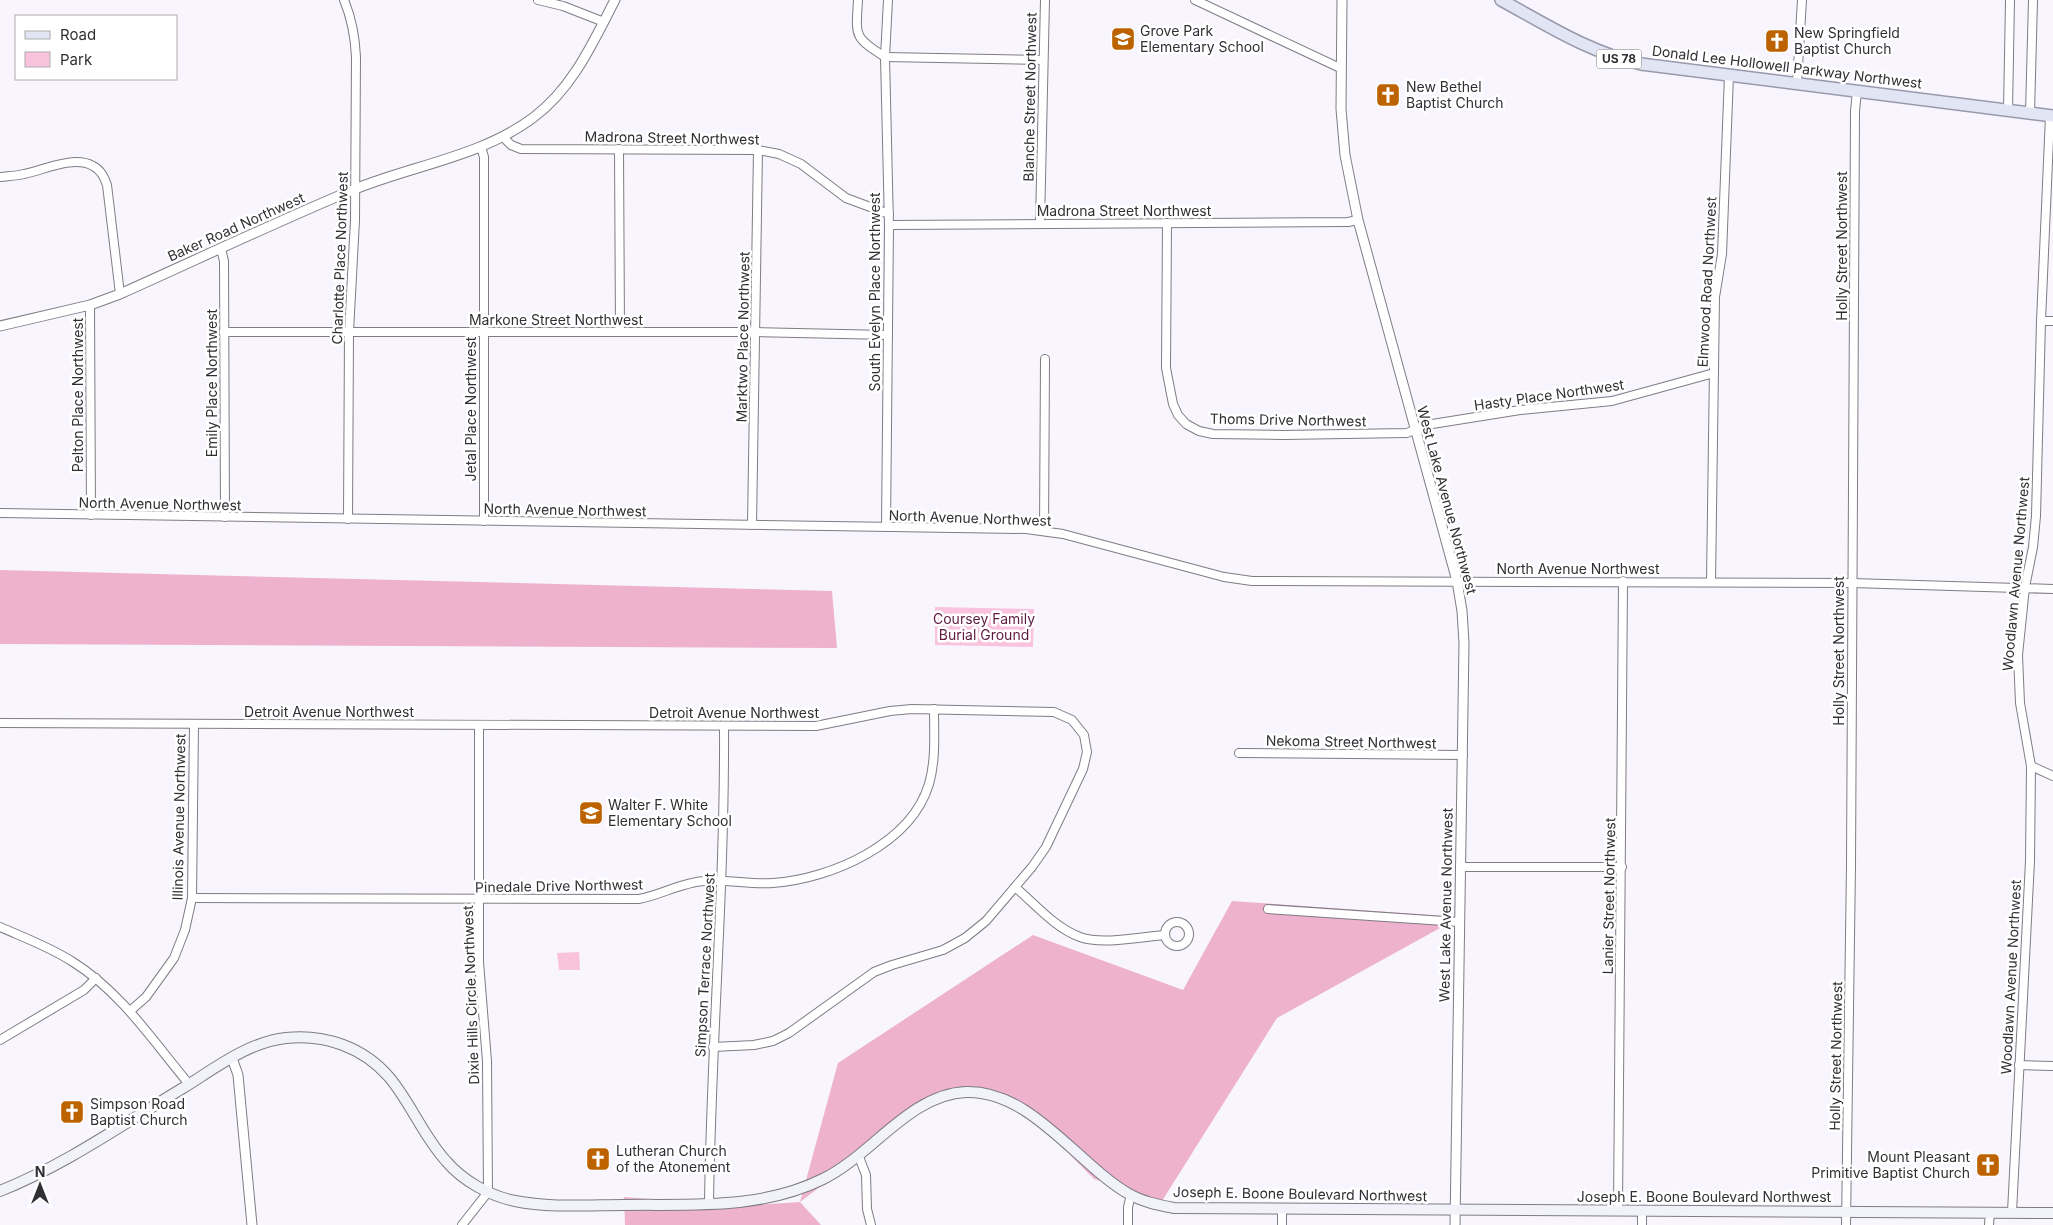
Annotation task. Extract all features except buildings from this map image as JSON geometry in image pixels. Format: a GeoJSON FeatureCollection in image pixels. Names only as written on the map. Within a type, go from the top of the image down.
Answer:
{"type":"FeatureCollection","features":[{"type":"Feature","properties":{"kind":"main road","name":"Donald Lee Hollowell Parkway Northwest"},"geometry":{"type":"LineString","coordinates":[[1500,0],[1586,47],[1614,58],[1641,64],[2051,116]]}},
{"type":"Feature","properties":{"kind":"main road","name":"Joseph E. Boone Boulevard Northwest"},"geometry":{"type":"LineString","coordinates":[[0,1191],[30,1178],[74,1154],[232,1058],[267,1042],[285,1038],[323,1039],[354,1049],[374,1062],[390,1078],[447,1162],[463,1177],[488,1192],[513,1200],[534,1203],[598,1205],[709,1204],[749,1202],[788,1194],[825,1178],[859,1157],[905,1118],[926,1104],[952,1094],[979,1093],[1000,1099],[1035,1117],[1110,1181],[1131,1195],[1152,1203],[1174,1208],[2053,1213]]}},
{"type":"Feature","properties":{"kind":"street","name":"Charlotte Place Northwest"},"geometry":{"type":"LineString","coordinates":[[344,0],[351,16],[356,42],[355,190],[349,332],[348,519]]}},
{"type":"Feature","properties":{"kind":"street"},"geometry":{"type":"LineString","coordinates":[[538,0],[563,6],[604,22]]}},
{"type":"Feature","properties":{"kind":"street","name":"Baker Road Northwest"},"geometry":{"type":"LineString","coordinates":[[0,326],[90,305],[120,294],[355,190],[403,172],[482,147],[504,137],[534,117],[562,91],[582,63],[615,0]]}},
{"type":"Feature","properties":{"kind":"street"},"geometry":{"type":"LineString","coordinates":[[858,0],[858,34],[862,41],[884,57],[1043,60]]}},
{"type":"Feature","properties":{"kind":"street","name":"South Evelyn Place Northwest"},"geometry":{"type":"LineString","coordinates":[[886,527],[889,214],[884,57],[888,0]]}},
{"type":"Feature","properties":{"kind":"street","name":"Blanche Street Northwest"},"geometry":{"type":"LineString","coordinates":[[1040,224],[1045,0]]}},
{"type":"Feature","properties":{"kind":"street"},"geometry":{"type":"LineString","coordinates":[[1195,0],[1340,68]]}},
{"type":"Feature","properties":{"kind":"street","name":"West Lake Avenue Northwest"},"geometry":{"type":"LineString","coordinates":[[1342,0],[1340,68],[1344,146],[1358,220],[1456,581],[1464,643],[1454,1225]]}},
{"type":"Feature","properties":{"kind":"street"},"geometry":{"type":"LineString","coordinates":[[1797,83],[1802,0]]}},
{"type":"Feature","properties":{"kind":"street"},"geometry":{"type":"LineString","coordinates":[[2008,110],[2010,0]]}},
{"type":"Feature","properties":{"kind":"street"},"geometry":{"type":"LineString","coordinates":[[2030,113],[2033,0]]}},
{"type":"Feature","properties":{"kind":"street","name":"Elmwood Road Northwest"},"geometry":{"type":"LineString","coordinates":[[1711,582],[1715,297],[1722,254],[1730,75]]}},
{"type":"Feature","properties":{"kind":"street","name":"Holly Street Northwest"},"geometry":{"type":"LineString","coordinates":[[1846,1225],[1855,120],[1857,91]]}},
{"type":"Feature","properties":{"kind":"street","name":"Woodlawn Avenue Northwest"},"geometry":{"type":"LineString","coordinates":[[2012,1212],[2030,861],[2031,766],[2020,703],[2018,655],[2025,587],[2033,548],[2036,516],[2041,321],[2051,116]]}},
{"type":"Feature","properties":{"kind":"street","name":"Madrona Street Northwest"},"geometry":{"type":"LineString","coordinates":[[504,137],[510,145],[521,149],[758,150],[779,154],[801,164],[846,198],[889,214]]}},
{"type":"Feature","properties":{"kind":"street","name":"Jetal Place Northwest"},"geometry":{"type":"LineString","coordinates":[[482,147],[484,157],[484,521]]}},
{"type":"Feature","properties":{"kind":"street"},"geometry":{"type":"LineString","coordinates":[[619,149],[620,332]]}},
{"type":"Feature","properties":{"kind":"street","name":"Marktwo Place Northwest"},"geometry":{"type":"LineString","coordinates":[[752,525],[758,150]]}},
{"type":"Feature","properties":{"kind":"street"},"geometry":{"type":"LineString","coordinates":[[0,177],[22,174],[72,162],[94,166],[102,174],[107,185],[120,294]]}},
{"type":"Feature","properties":{"kind":"street","name":"Madrona Street Northwest"},"geometry":{"type":"LineString","coordinates":[[889,225],[1348,222],[1358,220]]}},
{"type":"Feature","properties":{"kind":"street","name":"Thoms Drive Northwest"},"geometry":{"type":"LineString","coordinates":[[1167,223],[1166,368],[1173,404],[1178,415],[1186,424],[1199,431],[1213,434],[1388,434],[1407,433],[1415,430]]}},
{"type":"Feature","properties":{"kind":"street","name":"Emily Place Northwest"},"geometry":{"type":"LineString","coordinates":[[221,249],[224,261],[225,517]]}},
{"type":"Feature","properties":{"kind":"street","name":"Pelton Place Northwest"},"geometry":{"type":"LineString","coordinates":[[90,305],[90,515]]}},
{"type":"Feature","properties":{"kind":"street"},"geometry":{"type":"LineString","coordinates":[[2041,321],[2053,321]]}},
{"type":"Feature","properties":{"kind":"street","name":"Markone Street Northwest"},"geometry":{"type":"LineString","coordinates":[[224,332],[755,332],[888,335]]}},
{"type":"Feature","properties":{"kind":"street"},"geometry":{"type":"LineString","coordinates":[[1044,531],[1045,360]]}},
{"type":"Feature","properties":{"kind":"street","name":"Hasty Place Northwest"},"geometry":{"type":"LineString","coordinates":[[1415,430],[1426,425],[1520,410],[1612,401],[1714,373]]}},
{"type":"Feature","properties":{"kind":"street","name":"North Avenue Northwest"},"geometry":{"type":"LineString","coordinates":[[0,513],[1044,531],[1224,577],[1252,581],[1852,582],[2053,589]]}},
{"type":"Feature","properties":{"kind":"street","name":"Lanier Street Northwest"},"geometry":{"type":"LineString","coordinates":[[1618,1211],[1623,581]]}},
{"type":"Feature","properties":{"kind":"street","name":"Detroit Avenue Northwest"},"geometry":{"type":"LineString","coordinates":[[0,723],[816,726],[890,711],[934,709],[1054,712],[1072,720],[1084,736],[1087,752],[1084,769],[1046,847],[986,921],[965,938],[943,950],[874,972],[789,1034],[773,1041],[754,1045],[713,1047]]}},
{"type":"Feature","properties":{"kind":"street","name":"Pinedale Drive Northwest"},"geometry":{"type":"LineString","coordinates":[[192,898],[639,899],[656,896],[690,883],[721,881],[772,883],[804,879],[869,853],[892,838],[914,814],[929,784],[934,757],[934,709]]}},
{"type":"Feature","properties":{"kind":"street","name":"Illinois Avenue Northwest"},"geometry":{"type":"LineString","coordinates":[[130,1012],[146,996],[174,958],[185,930],[192,898],[194,724]]}},
{"type":"Feature","properties":{"kind":"street","name":"Dixie Hills Circle Northwest"},"geometry":{"type":"LineString","coordinates":[[480,725],[480,962],[487,1061],[488,1192]]}},
{"type":"Feature","properties":{"kind":"street","name":"Simpson Terrace Northwest"},"geometry":{"type":"LineString","coordinates":[[709,1204],[713,1047],[724,797],[724,726]]}},
{"type":"Feature","properties":{"kind":"street","name":"Nekoma Street Northwest"},"geometry":{"type":"LineString","coordinates":[[1239,753],[1463,755]]}},
{"type":"Feature","properties":{"kind":"street"},"geometry":{"type":"LineString","coordinates":[[2031,766],[2053,776]]}},
{"type":"Feature","properties":{"kind":"street"},"geometry":{"type":"LineString","coordinates":[[1460,867],[1622,867]]}},
{"type":"Feature","properties":{"kind":"street"},"geometry":{"type":"LineString","coordinates":[[1015,887],[1064,928],[1080,937],[1110,940],[1165,935]]}},
{"type":"Feature","properties":{"kind":"street"},"geometry":{"type":"LineString","coordinates":[[1268,909],[1460,922]]}},
{"type":"Feature","properties":{"kind":"street"},"geometry":{"type":"LineString","coordinates":[[0,927],[48,948],[96,978],[130,1012],[188,1084]]}},
{"type":"Feature","properties":{"kind":"street"},"geometry":{"type":"LineString","coordinates":[[0,1040],[84,990],[96,978]]}},
{"type":"Feature","properties":{"kind":"street"},"geometry":{"type":"LineString","coordinates":[[232,1058],[238,1075],[252,1225]]}},
{"type":"Feature","properties":{"kind":"street"},"geometry":{"type":"LineString","coordinates":[[2019,1065],[2053,1066]]}},
{"type":"Feature","properties":{"kind":"street"},"geometry":{"type":"LineString","coordinates":[[859,1157],[866,1175],[867,1209],[871,1225]]}},
{"type":"Feature","properties":{"kind":"street"},"geometry":{"type":"LineString","coordinates":[[462,1225],[488,1192]]}},
{"type":"Feature","properties":{"kind":"street"},"geometry":{"type":"LineString","coordinates":[[1128,1225],[1128,1207],[1131,1195]]}},
{"type":"Feature","properties":{"kind":"street"},"geometry":{"type":"LineString","coordinates":[[1282,1209],[1282,1225]]}},
{"type":"Feature","properties":{"kind":"street"},"geometry":{"type":"LineString","coordinates":[[1642,1211],[1642,1225]]}},
{"type":"Feature","properties":{"kind":"street"},"geometry":{"type":"LineString","coordinates":[[1989,1225],[1990,1212]]}},
{"type":"Feature","properties":{"kind":"green space","name":"Coursey Family Burial Ground"},"geometry":{"type":"Polygon","coordinates":[[[935,607],[1034,609],[1033,647],[935,645],[935,607]]]}},
{"type":"Feature","properties":{"kind":"green space"},"geometry":{"type":"Polygon","coordinates":[[[579,952],[580,970],[559,970],[557,953],[579,952]]]}},
{"type":"Feature","properties":{"kind":"shaded area"},"geometry":{"type":"Polygon","coordinates":[[[0,570],[832,591],[837,648],[0,644],[0,570]]]}},
{"type":"Feature","properties":{"kind":"shaded area"},"geometry":{"type":"Polygon","coordinates":[[[1232,901],[1460,917],[1277,1018],[1162,1201],[1094,1179],[1017,1101],[961,1091],[917,1113],[800,1202],[838,1063],[1033,935],[1183,990],[1232,901]]]}},
{"type":"Feature","properties":{"kind":"shaded area"},"geometry":{"type":"Polygon","coordinates":[[[624,1197],[739,1206],[800,1202],[821,1225],[625,1225],[624,1197]]]}},
{"type":"Feature","properties":{"kind":"place","name":"Grove Park Elementary School"},"geometry":{"type":"Point","coordinates":[1123,39]}},
{"type":"Feature","properties":{"kind":"place","name":"New Springfield Baptist Church"},"geometry":{"type":"Point","coordinates":[1777,41]}},
{"type":"Feature","properties":{"kind":"place","name":"New Bethel Baptist Church"},"geometry":{"type":"Point","coordinates":[1388,95]}},
{"type":"Feature","properties":{"kind":"place","name":"Walter F. White Elementary School"},"geometry":{"type":"Point","coordinates":[591,813]}},
{"type":"Feature","properties":{"kind":"place","name":"Simpson Road Baptist Church"},"geometry":{"type":"Point","coordinates":[72,1112]}},
{"type":"Feature","properties":{"kind":"place","name":"Lutheran Church of the Atonement"},"geometry":{"type":"Point","coordinates":[598,1159]}},
{"type":"Feature","properties":{"kind":"place","name":"Mount Pleasant Primitive Baptist Church"},"geometry":{"type":"Point","coordinates":[1988,1165]}}]}
